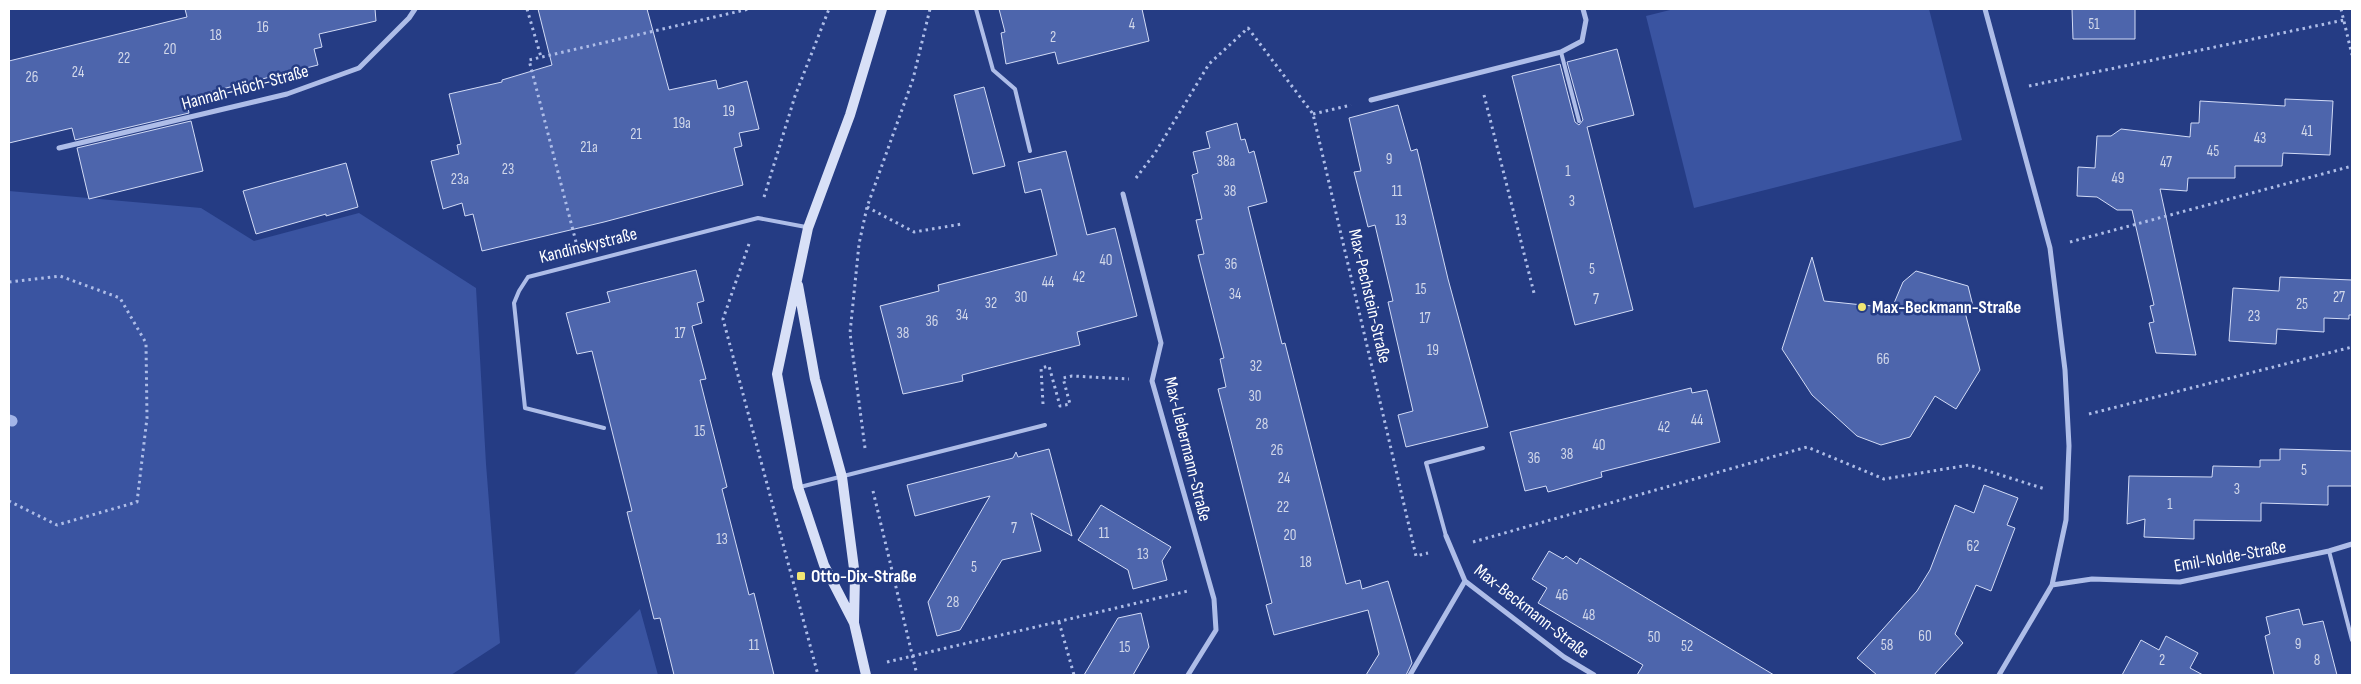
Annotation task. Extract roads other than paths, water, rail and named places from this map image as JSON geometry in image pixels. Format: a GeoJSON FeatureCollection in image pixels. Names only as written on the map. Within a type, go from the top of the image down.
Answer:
{"type":"FeatureCollection","features":[{"type":"Feature","properties":{"kind":"street","name":"Hannah-Höch-Straße"},"geometry":{"type":"LineString","coordinates":[[58,148],[287,94],[359,68],[409,18],[414,9]]}},
{"type":"Feature","properties":{"kind":"street"},"geometry":{"type":"LineString","coordinates":[[854,623],[824,565],[798,487],[777,374],[808,228],[850,114],[882,9]]}},
{"type":"Feature","properties":{"kind":"street"},"geometry":{"type":"LineString","coordinates":[[1370,100],[1561,52],[1582,42],[1586,20],[1583,9]]}},
{"type":"Feature","properties":{"kind":"street"},"geometry":{"type":"LineString","coordinates":[[1985,9],[2050,248],[2065,370],[2067,420],[2066,520],[2052,585],[1999,675]]}},
{"type":"Feature","properties":{"kind":"street","name":"Max-Liebermann-Straße"},"geometry":{"type":"LineString","coordinates":[[1123,194],[1161,343],[1152,380],[1214,599],[1216,630],[1188,675]]}},
{"type":"Feature","properties":{"kind":"street"},"geometry":{"type":"LineString","coordinates":[[796,278],[815,379],[842,477],[855,576],[854,623],[865,672]]}},
{"type":"Feature","properties":{"kind":"street","name":"Max-Beckmann-Straße"},"geometry":{"type":"LineString","coordinates":[[1446,536],[1464,581],[1564,657],[1594,675]]}},
{"type":"Feature","properties":{"kind":"street","name":"Emil-Nolde-Straße"},"geometry":{"type":"LineString","coordinates":[[2052,585],[2092,578],[2180,582],[2329,551],[2352,544]]}},
{"type":"Feature","properties":{"kind":"street"},"geometry":{"type":"LineString","coordinates":[[1410,675],[1464,581]]}},
{"type":"Feature","properties":{"kind":"lane"},"geometry":{"type":"LineString","coordinates":[[976,9],[993,70],[1015,89],[1030,151]]}},
{"type":"Feature","properties":{"kind":"lane"},"geometry":{"type":"LineString","coordinates":[[1561,52],[1579,121]]}},
{"type":"Feature","properties":{"kind":"lane","name":"Kandinskystraße"},"geometry":{"type":"LineString","coordinates":[[604,428],[524,408],[514,303],[528,277],[758,218],[808,228]]}},
{"type":"Feature","properties":{"kind":"lane"},"geometry":{"type":"LineString","coordinates":[[798,487],[868,471],[1045,425]]}},
{"type":"Feature","properties":{"kind":"lane"},"geometry":{"type":"LineString","coordinates":[[1446,536],[1426,462],[1483,448]]}},
{"type":"Feature","properties":{"kind":"lane"},"geometry":{"type":"LineString","coordinates":[[2329,551],[2352,640]]}},
{"type":"Feature","properties":{"kind":"place","name":"Max-Beckmann-Straße"},"geometry":{"type":"Point","coordinates":[1862,307]}},
{"type":"Feature","properties":{"kind":"place","name":"Otto-Dix-Straße"},"geometry":{"type":"Point","coordinates":[801,576]}}]}
